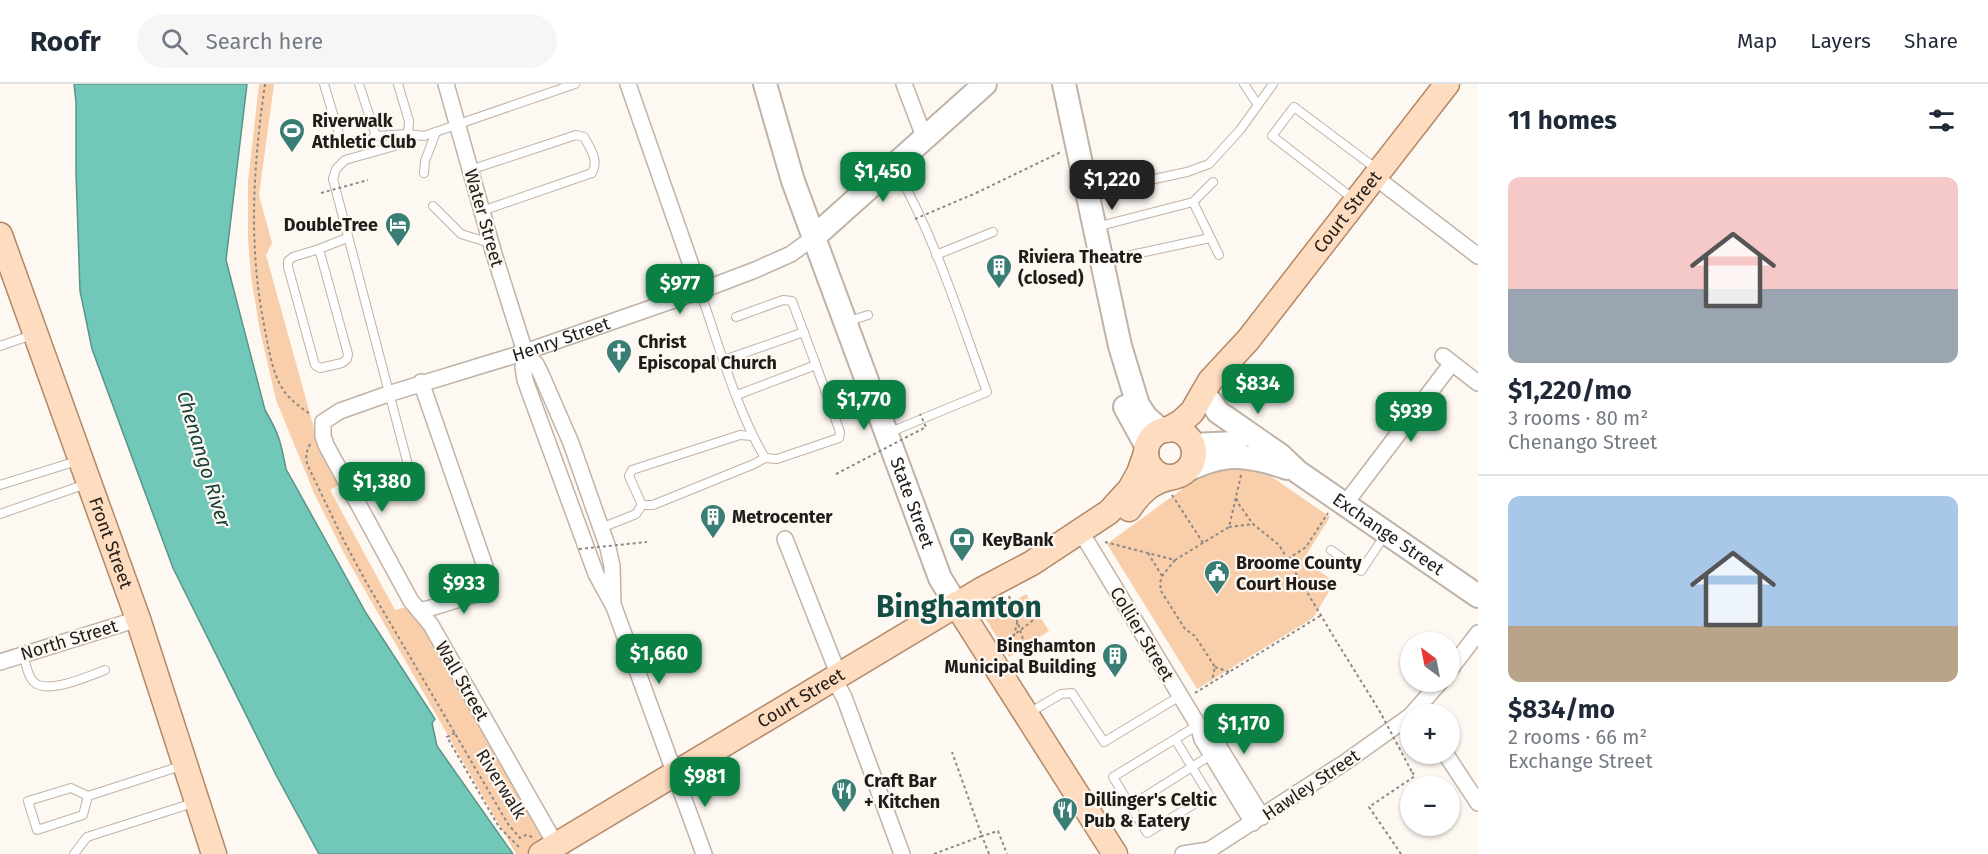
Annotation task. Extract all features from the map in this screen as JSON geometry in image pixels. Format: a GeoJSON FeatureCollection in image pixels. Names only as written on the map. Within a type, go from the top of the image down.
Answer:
{"type":"FeatureCollection","features":[{"type":"Feature","properties":{"kind":"main road","name":"Court Street"},"geometry":{"type":"LineString","coordinates":[[540,850],[837,678],[956,604],[1032,563],[1096,521],[1119,502],[1133,483],[1155,440],[1189,416],[1210,381],[1248,340],[1447,84]]}},
{"type":"Feature","properties":{"kind":"main road","name":"Front Street"},"geometry":{"type":"LineString","coordinates":[[0,235],[138,619],[214,854]]}},
{"type":"Feature","properties":{"kind":"main road","name":"Court Street"},"geometry":{"type":"LineString","coordinates":[[1191,443],[1211,402],[1232,371],[1248,340]]}},
{"type":"Feature","properties":{"kind":"main road"},"geometry":{"type":"LineString","coordinates":[[1180,432],[1191,443],[1192,461],[1176,481],[1153,470],[1147,460],[1155,440],[1180,432]]}},
{"type":"Feature","properties":{"kind":"main road","name":"Court Street"},"geometry":{"type":"LineString","coordinates":[[1032,563],[1096,542],[1120,519],[1146,488],[1158,481],[1176,481]]}},
{"type":"Feature","properties":{"kind":"main road","name":"State Street"},"geometry":{"type":"LineString","coordinates":[[956,604],[1114,854]]}},
{"type":"Feature","properties":{"kind":"street","name":"Water Street"},"geometry":{"type":"LineString","coordinates":[[446,84],[491,244],[525,352],[536,364],[541,374],[600,525],[612,566],[614,607]]}},
{"type":"Feature","properties":{"kind":"street"},"geometry":{"type":"LineString","coordinates":[[628,84],[700,291]]}},
{"type":"Feature","properties":{"kind":"street","name":"State Street"},"geometry":{"type":"LineString","coordinates":[[765,84],[793,181],[940,578],[956,604]]}},
{"type":"Feature","properties":{"kind":"street","name":"Henry Street"},"geometry":{"type":"LineString","coordinates":[[323,422],[340,411],[421,382],[525,352],[700,291],[791,254],[814,237],[985,84]]}},
{"type":"Feature","properties":{"kind":"street"},"geometry":{"type":"LineString","coordinates":[[1064,84],[1120,346],[1140,408],[1155,440]]}},
{"type":"Feature","properties":{"kind":"street"},"geometry":{"type":"LineString","coordinates":[[908,88],[925,139]]}},
{"type":"Feature","properties":{"kind":"street"},"geometry":{"type":"LineString","coordinates":[[1377,174],[1478,256]]}},
{"type":"Feature","properties":{"kind":"street","name":"Water Street"},"geometry":{"type":"LineString","coordinates":[[525,352],[523,366],[525,380],[596,573],[614,607],[674,774]]}},
{"type":"Feature","properties":{"kind":"street"},"geometry":{"type":"LineString","coordinates":[[1337,508],[1447,360],[1478,383]]}},
{"type":"Feature","properties":{"kind":"street"},"geometry":{"type":"LineString","coordinates":[[419,609],[424,610],[483,592],[490,584],[421,382]]}},
{"type":"Feature","properties":{"kind":"street","name":"Exchange Street"},"geometry":{"type":"LineString","coordinates":[[1211,402],[1218,412],[1275,451],[1337,508],[1386,532],[1478,596]]}},
{"type":"Feature","properties":{"kind":"street","name":"Wall Street"},"geometry":{"type":"LineString","coordinates":[[323,422],[323,436],[326,445],[411,601],[431,625],[540,850]]}},
{"type":"Feature","properties":{"kind":"street","name":"Exchange Street"},"geometry":{"type":"LineString","coordinates":[[1191,443],[1245,443],[1275,451]]}},
{"type":"Feature","properties":{"kind":"street","name":"Exchange Street"},"geometry":{"type":"LineString","coordinates":[[1176,481],[1210,460],[1234,456],[1258,458],[1298,472]]}},
{"type":"Feature","properties":{"kind":"street"},"geometry":{"type":"LineString","coordinates":[[785,538],[902,854]]}},
{"type":"Feature","properties":{"kind":"street","name":"Collier Street"},"geometry":{"type":"LineString","coordinates":[[1096,542],[1198,725],[1202,740],[1257,820]]}},
{"type":"Feature","properties":{"kind":"street","name":"North Street"},"geometry":{"type":"LineString","coordinates":[[0,662],[138,619]]}},
{"type":"Feature","properties":{"kind":"street"},"geometry":{"type":"LineString","coordinates":[[1460,656],[1478,633]]}},
{"type":"Feature","properties":{"kind":"street","name":"Hawley Street"},"geometry":{"type":"LineString","coordinates":[[1421,704],[1431,692]]}},
{"type":"Feature","properties":{"kind":"street","name":"Hawley Street"},"geometry":{"type":"LineString","coordinates":[[1183,854],[1208,852],[1361,752],[1400,723]]}},
{"type":"Feature","properties":{"kind":"street","name":"Collier Street"},"geometry":{"type":"LineString","coordinates":[[1198,725],[1213,737],[1257,820]]}},
{"type":"Feature","properties":{"kind":"street"},"geometry":{"type":"LineString","coordinates":[[1452,764],[1478,803]]}},
{"type":"Feature","properties":{"kind":"street"},"geometry":{"type":"LineString","coordinates":[[674,774],[704,854]]}},
{"type":"Feature","properties":{"kind":"lane"},"geometry":{"type":"LineString","coordinates":[[324,84],[342,144],[368,141],[376,136],[408,134],[424,136],[574,84]]}},
{"type":"Feature","properties":{"kind":"lane"},"geometry":{"type":"LineString","coordinates":[[359,84],[376,136]]}},
{"type":"Feature","properties":{"kind":"lane"},"geometry":{"type":"LineString","coordinates":[[398,84],[409,121],[408,134]]}},
{"type":"Feature","properties":{"kind":"lane"},"geometry":{"type":"LineString","coordinates":[[1244,84],[1258,105]]}},
{"type":"Feature","properties":{"kind":"lane"},"geometry":{"type":"LineString","coordinates":[[1087,193],[1187,172],[1209,164],[1240,130],[1273,84]]}},
{"type":"Feature","properties":{"kind":"lane"},"geometry":{"type":"LineString","coordinates":[[1356,201],[1272,136],[1294,107],[1377,174]]}},
{"type":"Feature","properties":{"kind":"lane"},"geometry":{"type":"LineString","coordinates":[[424,173],[425,161],[436,132]]}},
{"type":"Feature","properties":{"kind":"lane"},"geometry":{"type":"LineString","coordinates":[[470,170],[576,135],[584,137],[595,158],[592,173],[482,211]]}},
{"type":"Feature","properties":{"kind":"lane"},"geometry":{"type":"LineString","coordinates":[[395,146],[345,160],[336,169],[333,178],[407,461]]}},
{"type":"Feature","properties":{"kind":"lane"},"geometry":{"type":"LineString","coordinates":[[887,434],[922,416],[987,392],[913,198],[894,166]]}},
{"type":"Feature","properties":{"kind":"lane"},"geometry":{"type":"LineString","coordinates":[[1095,227],[1193,202],[1213,182]]}},
{"type":"Feature","properties":{"kind":"lane"},"geometry":{"type":"LineString","coordinates":[[1193,202],[1220,255]]}},
{"type":"Feature","properties":{"kind":"lane"},"geometry":{"type":"LineString","coordinates":[[433,206],[460,234],[491,244]]}},
{"type":"Feature","properties":{"kind":"lane"},"geometry":{"type":"LineString","coordinates":[[936,255],[993,232]]}},
{"type":"Feature","properties":{"kind":"lane"},"geometry":{"type":"LineString","coordinates":[[320,249],[348,359],[342,363],[320,368],[315,365],[288,261],[293,257],[347,238]]}},
{"type":"Feature","properties":{"kind":"lane"},"geometry":{"type":"LineString","coordinates":[[1102,261],[1210,238]]}},
{"type":"Feature","properties":{"kind":"lane"},"geometry":{"type":"LineString","coordinates":[[700,291],[752,436],[765,458]]}},
{"type":"Feature","properties":{"kind":"lane"},"geometry":{"type":"LineString","coordinates":[[642,505],[653,505],[765,458],[777,459],[839,438],[840,432],[794,305],[789,300],[736,317]]}},
{"type":"Feature","properties":{"kind":"lane"},"geometry":{"type":"LineString","coordinates":[[846,322],[868,315]]}},
{"type":"Feature","properties":{"kind":"lane"},"geometry":{"type":"LineString","coordinates":[[724,360],[804,332]]}},
{"type":"Feature","properties":{"kind":"lane"},"geometry":{"type":"LineString","coordinates":[[0,346],[36,334]]}},
{"type":"Feature","properties":{"kind":"lane"},"geometry":{"type":"LineString","coordinates":[[737,395],[816,365]]}},
{"type":"Feature","properties":{"kind":"lane"},"geometry":{"type":"LineString","coordinates":[[875,400],[897,390]]}},
{"type":"Feature","properties":{"kind":"lane"},"geometry":{"type":"LineString","coordinates":[[642,505],[629,476],[632,470],[740,435],[752,436]]}},
{"type":"Feature","properties":{"kind":"lane"},"geometry":{"type":"LineString","coordinates":[[0,485],[81,460]]}},
{"type":"Feature","properties":{"kind":"lane"},"geometry":{"type":"LineString","coordinates":[[560,474],[579,468]]}},
{"type":"Feature","properties":{"kind":"lane"},"geometry":{"type":"LineString","coordinates":[[0,514],[89,483]]}},
{"type":"Feature","properties":{"kind":"lane"},"geometry":{"type":"LineString","coordinates":[[580,530],[636,514],[642,505]]}},
{"type":"Feature","properties":{"kind":"lane"},"geometry":{"type":"LineString","coordinates":[[1331,550],[1361,571],[1386,532]]}},
{"type":"Feature","properties":{"kind":"lane"},"geometry":{"type":"LineString","coordinates":[[23,654],[31,679],[38,686],[51,687],[105,670]]}},
{"type":"Feature","properties":{"kind":"lane"},"geometry":{"type":"LineString","coordinates":[[1026,715],[1062,694],[1072,693],[1104,742],[1181,698]]}},
{"type":"Feature","properties":{"kind":"lane"},"geometry":{"type":"LineString","coordinates":[[1175,739],[1209,795],[1147,833],[1113,777],[1175,739],[1198,725]]}},
{"type":"Feature","properties":{"kind":"lane"},"geometry":{"type":"LineString","coordinates":[[1130,806],[1211,755]]}},
{"type":"Feature","properties":{"kind":"lane"},"geometry":{"type":"LineString","coordinates":[[88,796],[83,815],[37,830],[28,801],[71,788],[88,796],[185,764]]}},
{"type":"Feature","properties":{"kind":"lane"},"geometry":{"type":"LineString","coordinates":[[74,854],[87,837],[197,802]]}},
{"type":"Feature","properties":{"kind":"path"},"geometry":{"type":"LineString","coordinates":[[265,84],[253,196],[255,268],[263,321],[272,362],[284,391],[296,404],[323,422]]}},
{"type":"Feature","properties":{"kind":"path"},"geometry":{"type":"LineString","coordinates":[[915,219],[1077,145]]}},
{"type":"Feature","properties":{"kind":"path"},"geometry":{"type":"LineString","coordinates":[[321,193],[368,180]]}},
{"type":"Feature","properties":{"kind":"path"},"geometry":{"type":"LineString","coordinates":[[836,474],[926,427],[922,416]]}},
{"type":"Feature","properties":{"kind":"path","name":"Riverwalk"},"geometry":{"type":"LineString","coordinates":[[311,441],[306,453],[307,464],[344,541],[508,824],[520,837],[526,835],[540,850]]}},
{"type":"Feature","properties":{"kind":"path"},"geometry":{"type":"LineString","coordinates":[[1229,527],[1241,475]]}},
{"type":"Feature","properties":{"kind":"path"},"geometry":{"type":"LineString","coordinates":[[1176,481],[1203,543]]}},
{"type":"Feature","properties":{"kind":"path"},"geometry":{"type":"LineString","coordinates":[[1236,497],[1253,524],[1279,545],[1379,710],[1415,776],[1369,807],[1401,854]]}},
{"type":"Feature","properties":{"kind":"path"},"geometry":{"type":"LineString","coordinates":[[1287,560],[1306,547],[1337,508]]}},
{"type":"Feature","properties":{"kind":"path"},"geometry":{"type":"LineString","coordinates":[[1230,672],[1215,667],[1195,636],[1185,629],[1161,591],[1160,583],[1162,576],[1175,560],[1229,527],[1253,524]]}},
{"type":"Feature","properties":{"kind":"path"},"geometry":{"type":"LineString","coordinates":[[579,549],[647,542]]}},
{"type":"Feature","properties":{"kind":"path"},"geometry":{"type":"LineString","coordinates":[[1096,542],[1175,560]]}},
{"type":"Feature","properties":{"kind":"path"},"geometry":{"type":"LineString","coordinates":[[1148,553],[1162,576]]}},
{"type":"Feature","properties":{"kind":"path"},"geometry":{"type":"LineString","coordinates":[[1003,578],[1023,639]]}},
{"type":"Feature","properties":{"kind":"path"},"geometry":{"type":"LineString","coordinates":[[1011,648],[1020,611]]}},
{"type":"Feature","properties":{"kind":"path"},"geometry":{"type":"LineString","coordinates":[[1181,698],[1212,683],[1320,616]]}},
{"type":"Feature","properties":{"kind":"path"},"geometry":{"type":"LineString","coordinates":[[988,654],[1036,618]]}},
{"type":"Feature","properties":{"kind":"path"},"geometry":{"type":"LineString","coordinates":[[1212,683],[1215,667]]}},
{"type":"Feature","properties":{"kind":"path","name":"Riverwalk"},"geometry":{"type":"LineString","coordinates":[[455,733],[447,737],[499,827],[540,850]]}},
{"type":"Feature","properties":{"kind":"path"},"geometry":{"type":"LineString","coordinates":[[952,752],[989,854]]}},
{"type":"Feature","properties":{"kind":"path"},"geometry":{"type":"LineString","coordinates":[[934,854],[998,831],[1007,854]]}},
{"type":"Feature","properties":{"kind":"shaded area"},"geometry":{"type":"Polygon","coordinates":[[[259,84],[274,84],[259,195],[272,243],[266,255],[317,439],[340,484],[330,490],[395,610],[407,607],[417,622],[434,616],[552,830],[571,854],[516,854],[347,559],[314,493],[276,400],[259,326],[248,239],[248,182],[259,84]]]}},
{"type":"Feature","properties":{"kind":"shaded area"},"geometry":{"type":"Polygon","coordinates":[[[1256,466],[1330,517],[1303,560],[1335,582],[1313,618],[1197,689],[1107,544],[1185,487],[1216,469],[1256,466]]]}},
{"type":"Feature","properties":{"kind":"shaded area"},"geometry":{"type":"Polygon","coordinates":[[[1026,594],[1049,631],[1009,657],[985,618],[1026,594]]]}},
{"type":"Feature","properties":{"kind":"water","name":"Chenango River"},"geometry":{"type":"Polygon","coordinates":[[[74,84],[247,84],[226,260],[265,410],[279,438],[286,469],[366,613],[435,719],[432,723],[437,746],[513,854],[319,854],[276,775],[173,568],[92,349],[80,291],[74,84]]]}},
{"type":"Feature","properties":{"kind":"place","name":"Riverwalk Athletic Club"},"geometry":{"type":"Point","coordinates":[292,154]}},
{"type":"Feature","properties":{"kind":"place","name":"DoubleTree"},"geometry":{"type":"Point","coordinates":[398,248]}},
{"type":"Feature","properties":{"kind":"place","name":"Riviera Theatre (closed)"},"geometry":{"type":"Point","coordinates":[999,290]}},
{"type":"Feature","properties":{"kind":"place","name":"Christ Episcopal Church"},"geometry":{"type":"Point","coordinates":[619,375]}},
{"type":"Feature","properties":{"kind":"place","name":"Metrocenter"},"geometry":{"type":"Point","coordinates":[713,540]}},
{"type":"Feature","properties":{"kind":"place","name":"KeyBank"},"geometry":{"type":"Point","coordinates":[962,563]}},
{"type":"Feature","properties":{"kind":"place","name":"Broome County Court House"},"geometry":{"type":"Point","coordinates":[1217,596]}},
{"type":"Feature","properties":{"kind":"place","name":"Binghamton Municipal Building"},"geometry":{"type":"Point","coordinates":[1115,679]}},
{"type":"Feature","properties":{"kind":"place","name":"Craft Bar + Kitchen"},"geometry":{"type":"Point","coordinates":[844,814]}},
{"type":"Feature","properties":{"kind":"place","name":"Dillinger's Celtic Pub & Eatery"},"geometry":{"type":"Point","coordinates":[1065,833]}},
{"type":"Feature","properties":{"kind":"district","name":"Binghamton"},"geometry":{"type":"Point","coordinates":[959,607]}}]}
